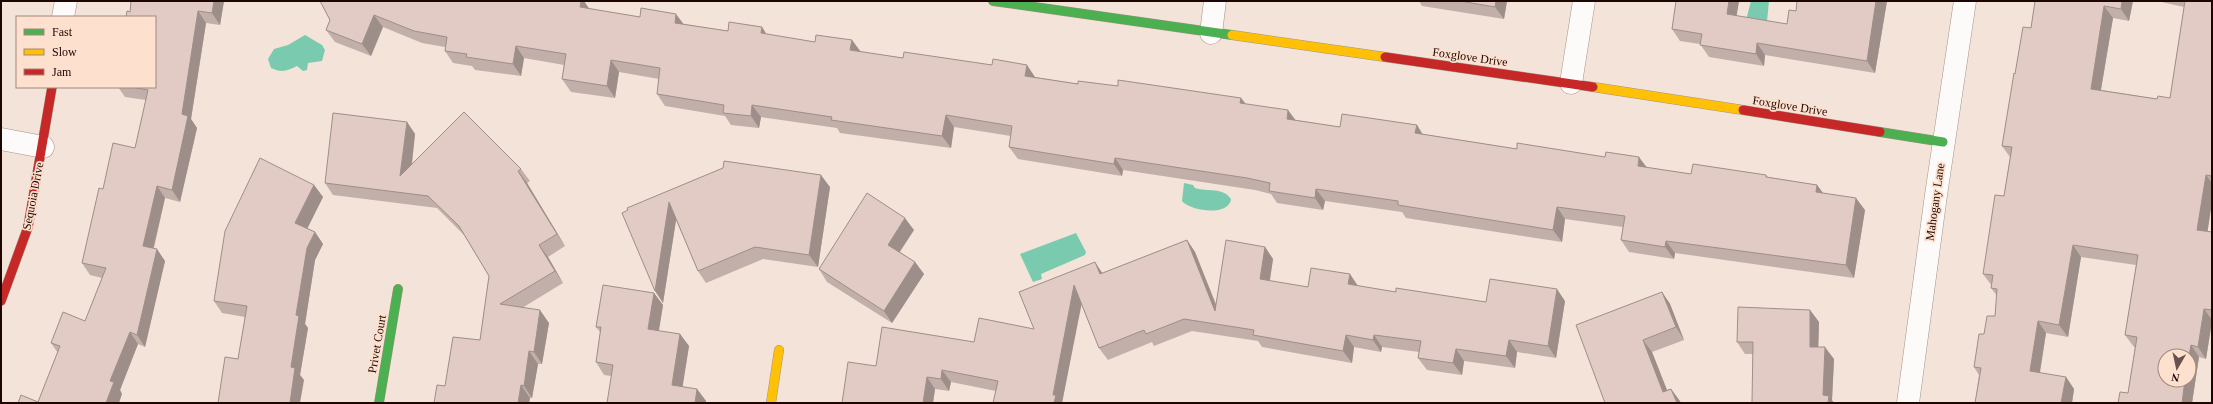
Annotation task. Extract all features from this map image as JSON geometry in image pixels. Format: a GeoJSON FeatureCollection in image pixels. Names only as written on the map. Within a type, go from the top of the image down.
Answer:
{"type":"FeatureCollection","features":[{"type":"Feature","properties":{"kind":"street"},"geometry":{"type":"LineString","coordinates":[[63,16],[66,1]]}},
{"type":"Feature","properties":{"kind":"street","name":"Foxglove Drive"},"geometry":{"type":"LineString","coordinates":[[993,1],[1571,83],[1943,142]]}},
{"type":"Feature","properties":{"kind":"street"},"geometry":{"type":"LineString","coordinates":[[1211,33],[1215,1]]}},
{"type":"Feature","properties":{"kind":"street"},"geometry":{"type":"LineString","coordinates":[[1571,83],[1584,1]]}},
{"type":"Feature","properties":{"kind":"street","name":"Mahogany Lane"},"geometry":{"type":"LineString","coordinates":[[1908,403],[1943,142],[1964,1]]}},
{"type":"Feature","properties":{"kind":"street","name":"Sequoia Drive"},"geometry":{"type":"LineString","coordinates":[[1,301],[28,227],[43,147],[52,88]]}},
{"type":"Feature","properties":{"kind":"street"},"geometry":{"type":"LineString","coordinates":[[1,139],[43,147]]}},
{"type":"Feature","properties":{"kind":"street","name":"Privet Court"},"geometry":{"type":"LineString","coordinates":[[379,403],[398,289]]}},
{"type":"Feature","properties":{"kind":"street"},"geometry":{"type":"LineString","coordinates":[[771,403],[779,350]]}},
{"type":"Feature","properties":{"kind":"shaded area"},"geometry":{"type":"Polygon","coordinates":[[[1751,1],[1769,1],[1767,21],[1741,40],[1751,1]]]}},
{"type":"Feature","properties":{"kind":"shaded area"},"geometry":{"type":"Polygon","coordinates":[[[305,35],[322,45],[325,50],[322,61],[308,63],[307,70],[303,71],[297,66],[284,71],[271,68],[268,59],[274,49],[288,45],[305,35]]]}},
{"type":"Feature","properties":{"kind":"shaded area"},"geometry":{"type":"Polygon","coordinates":[[[1184,183],[1193,185],[1195,188],[1220,191],[1228,195],[1231,199],[1229,205],[1217,210],[1200,210],[1186,205],[1182,201],[1184,183]]]}},
{"type":"Feature","properties":{"kind":"shaded area"},"geometry":{"type":"Polygon","coordinates":[[[1076,233],[1086,252],[1085,255],[1041,274],[1042,279],[1033,282],[1020,254],[1076,233]]]}},
{"type":"Feature","properties":{"kind":"building"},"geometry":{"type":"Polygon","coordinates":[[[131,1],[214,1],[212,13],[198,11],[182,114],[188,116],[172,190],[157,186],[143,246],[157,249],[137,335],[130,332],[110,381],[114,382],[106,403],[18,403],[21,395],[38,402],[60,346],[51,343],[63,312],[85,321],[106,268],[82,263],[99,188],[103,189],[113,143],[135,148],[148,90],[136,88],[156,88],[156,16],[126,16],[127,11],[130,12],[131,1]]]}},
{"type":"Feature","properties":{"kind":"building"},"geometry":{"type":"Polygon","coordinates":[[[320,1],[581,1],[580,7],[640,17],[641,8],[676,14],[675,23],[728,31],[729,22],[762,27],[761,33],[815,42],[816,35],[852,40],[850,50],[903,58],[904,52],[992,65],[993,59],[1027,65],[1025,76],[1078,84],[1078,81],[1118,86],[1118,80],[1241,98],[1240,103],[1288,110],[1287,119],[1340,127],[1342,114],[1417,125],[1415,133],[1517,149],[1517,143],[1605,157],[1606,152],[1639,157],[1638,166],[1691,174],[1693,164],[1766,175],[1766,177],[1817,185],[1816,192],[1856,198],[1846,265],[1666,241],[1665,247],[1621,240],[1625,216],[1557,207],[1553,230],[1398,205],[1398,201],[1316,189],[1315,198],[1269,191],[1270,183],[1247,178],[1115,158],[1114,164],[1009,147],[1012,126],[946,115],[942,136],[831,120],[832,117],[752,105],[751,116],[723,113],[724,105],[657,94],[660,68],[611,60],[607,86],[562,79],[566,54],[516,46],[513,64],[466,57],[467,54],[445,51],[447,37],[414,31],[374,15],[362,44],[326,30],[330,20],[320,1]]]}},
{"type":"Feature","properties":{"kind":"building"},"geometry":{"type":"Polygon","coordinates":[[[1460,1],[1496,1],[1495,7],[1460,1]]]}},
{"type":"Feature","properties":{"kind":"building"},"geometry":{"type":"Polygon","coordinates":[[[1676,1],[1729,1],[1727,14],[1787,24],[1789,10],[1796,11],[1797,1],[1876,1],[1867,61],[1757,43],[1756,54],[1700,45],[1702,34],[1672,29],[1676,1]]]}},
{"type":"Feature","properties":{"kind":"building"},"geometry":{"type":"Polygon","coordinates":[[[2035,1],[2122,1],[2121,9],[2104,6],[2091,89],[2157,99],[2158,96],[2170,98],[2185,1],[2212,1],[2212,176],[2206,175],[2197,230],[2212,232],[2212,310],[2204,309],[2198,347],[2191,345],[2190,348],[2157,348],[2157,388],[2184,388],[2182,403],[2118,403],[2120,392],[2128,393],[2137,337],[2125,335],[2138,255],[2073,245],[2059,325],[2038,321],[2030,371],[2066,377],[2061,403],[1975,403],[1981,368],[1974,367],[1979,334],[1984,334],[1987,316],[1995,316],[1997,289],[1991,288],[1993,275],[1983,274],[1995,195],[2004,196],[2012,147],[2002,146],[2023,27],[2031,28],[2035,1]]]}},
{"type":"Feature","properties":{"kind":"building"},"geometry":{"type":"Polygon","coordinates":[[[464,112],[521,169],[518,171],[557,234],[539,245],[555,271],[500,304],[540,310],[534,352],[529,351],[524,386],[521,385],[518,403],[434,403],[437,385],[445,386],[453,337],[480,340],[489,276],[459,226],[428,196],[325,183],[333,113],[407,122],[400,176],[464,112]]]}},
{"type":"Feature","properties":{"kind":"building"},"geometry":{"type":"Polygon","coordinates":[[[260,158],[314,185],[295,223],[315,232],[307,248],[296,315],[299,316],[291,367],[295,368],[290,403],[218,403],[225,357],[238,359],[247,306],[214,301],[225,231],[260,158]]]}},
{"type":"Feature","properties":{"kind":"building"},"geometry":{"type":"Polygon","coordinates":[[[724,161],[821,175],[809,255],[755,247],[698,271],[669,202],[655,291],[622,213],[628,210],[627,208],[723,168],[724,161]]]}},
{"type":"Feature","properties":{"kind":"building"},"geometry":{"type":"Polygon","coordinates":[[[867,193],[905,218],[888,245],[915,262],[884,311],[819,269],[867,193]]]}},
{"type":"Feature","properties":{"kind":"building"},"geometry":{"type":"Polygon","coordinates":[[[1187,240],[1215,311],[1226,240],[1265,247],[1260,279],[1308,287],[1311,268],[1350,274],[1348,284],[1396,292],[1396,288],[1486,302],[1490,279],[1557,289],[1548,346],[1509,340],[1506,356],[1456,349],[1453,363],[1418,358],[1421,341],[1374,335],[1373,340],[1346,335],[1343,351],[1253,335],[1254,330],[1184,319],[1146,334],[1144,330],[1099,348],[1074,285],[1053,395],[1056,395],[1054,403],[993,403],[998,381],[942,370],[941,379],[927,377],[923,403],[842,403],[848,362],[876,366],[882,327],[974,342],[979,318],[1034,329],[1019,292],[1095,262],[1100,274],[1187,240]]]}},
{"type":"Feature","properties":{"kind":"building"},"geometry":{"type":"Polygon","coordinates":[[[603,285],[654,293],[648,329],[680,334],[672,385],[697,389],[695,403],[607,403],[613,365],[596,362],[601,327],[596,327],[603,285]]]}},
{"type":"Feature","properties":{"kind":"building"},"geometry":{"type":"Polygon","coordinates":[[[1662,292],[1676,327],[1643,340],[1663,392],[1671,389],[1677,403],[1605,403],[1576,325],[1662,292]]]}},
{"type":"Feature","properties":{"kind":"building"},"geometry":{"type":"Polygon","coordinates":[[[1738,307],[1810,310],[1810,347],[1825,347],[1823,395],[1829,396],[1828,403],[1752,403],[1753,342],[1737,342],[1738,307]]]}},
{"type":"Feature","properties":{"kind":"traffic: fast"},"geometry":{"type":"LineString","coordinates":[[993,1],[1232,35]]}},
{"type":"Feature","properties":{"kind":"traffic: fast"},"geometry":{"type":"LineString","coordinates":[[1880,132],[1943,142]]}},
{"type":"Feature","properties":{"kind":"traffic: fast"},"geometry":{"type":"LineString","coordinates":[[379,403],[398,289]]}},
{"type":"Feature","properties":{"kind":"traffic: slow"},"geometry":{"type":"LineString","coordinates":[[1232,35],[1385,57]]}},
{"type":"Feature","properties":{"kind":"traffic: slow"},"geometry":{"type":"LineString","coordinates":[[1593,87],[1743,110]]}},
{"type":"Feature","properties":{"kind":"traffic: slow"},"geometry":{"type":"LineString","coordinates":[[771,403],[779,350]]}},
{"type":"Feature","properties":{"kind":"traffic: jam"},"geometry":{"type":"LineString","coordinates":[[1385,57],[1593,87]]}},
{"type":"Feature","properties":{"kind":"traffic: jam"},"geometry":{"type":"LineString","coordinates":[[1,301],[28,227],[52,88]]}},
{"type":"Feature","properties":{"kind":"traffic: jam"},"geometry":{"type":"LineString","coordinates":[[1743,110],[1880,132]]}}]}
